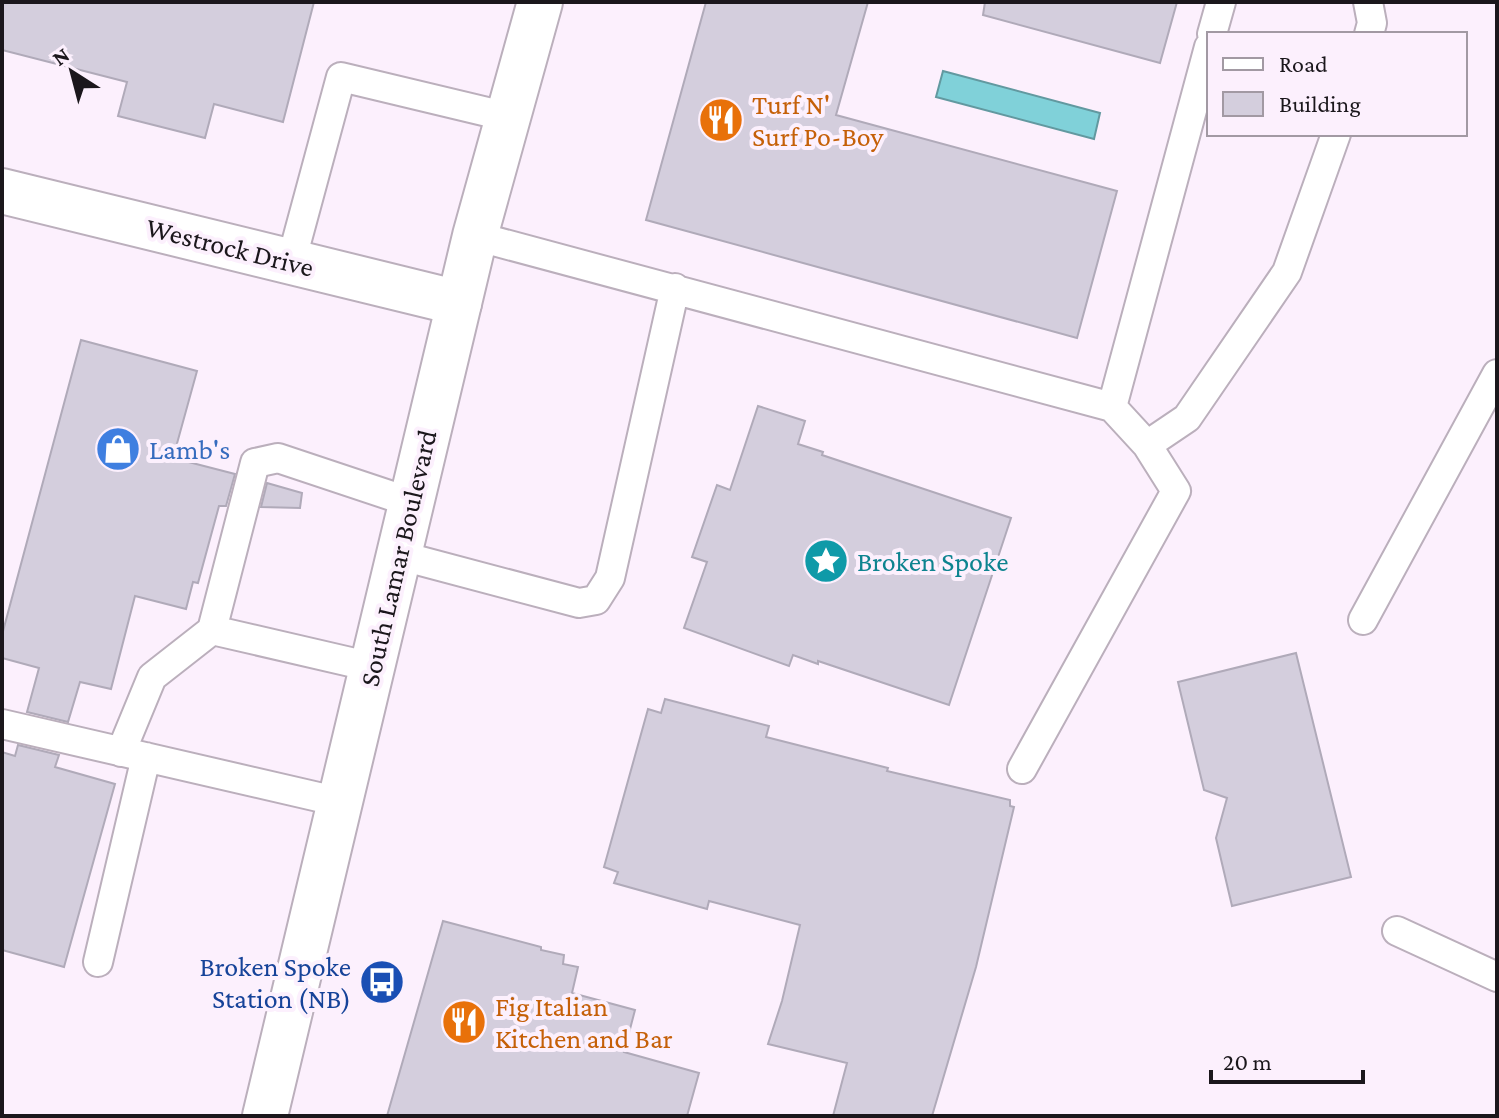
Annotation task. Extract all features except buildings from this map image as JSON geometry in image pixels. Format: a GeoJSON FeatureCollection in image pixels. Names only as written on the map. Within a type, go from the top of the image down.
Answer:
{"type":"FeatureCollection","features":[{"type":"Feature","properties":{"kind":"main road","name":"South Lamar Boulevard"},"geometry":{"type":"LineString","coordinates":[[265,1116],[475,236],[540,2]]}},
{"type":"Feature","properties":{"kind":"main road","name":"Westrock Drive"},"geometry":{"type":"LineString","coordinates":[[2,191],[459,303]]}},
{"type":"Feature","properties":{"kind":"lane"},"geometry":{"type":"LineString","coordinates":[[1213,32],[1221,2]]}},
{"type":"Feature","properties":{"kind":"lane"},"geometry":{"type":"LineString","coordinates":[[1368,2],[1372,23],[1370,32]]}},
{"type":"Feature","properties":{"kind":"lane"},"geometry":{"type":"LineString","coordinates":[[1112,407],[1207,54]]}},
{"type":"Feature","properties":{"kind":"lane"},"geometry":{"type":"LineString","coordinates":[[291,262],[341,77],[508,117]]}},
{"type":"Feature","properties":{"kind":"lane"},"geometry":{"type":"LineString","coordinates":[[1147,445],[1187,418],[1287,272],[1335,136]]}},
{"type":"Feature","properties":{"kind":"lane"},"geometry":{"type":"LineString","coordinates":[[475,236],[1112,407],[1147,445],[1176,491],[1022,769]]}},
{"type":"Feature","properties":{"kind":"lane"},"geometry":{"type":"LineString","coordinates":[[398,555],[579,603],[596,600],[610,578],[675,288]]}},
{"type":"Feature","properties":{"kind":"lane"},"geometry":{"type":"LineString","coordinates":[[1363,620],[1497,374]]}},
{"type":"Feature","properties":{"kind":"lane"},"geometry":{"type":"LineString","coordinates":[[98,962],[134,754],[152,677],[212,630],[255,463],[278,458],[410,502]]}},
{"type":"Feature","properties":{"kind":"lane"},"geometry":{"type":"LineString","coordinates":[[212,630],[372,667]]}},
{"type":"Feature","properties":{"kind":"lane"},"geometry":{"type":"LineString","coordinates":[[2,724],[340,802]]}},
{"type":"Feature","properties":{"kind":"lane"},"geometry":{"type":"LineString","coordinates":[[1397,931],[1497,977]]}},
{"type":"Feature","properties":{"kind":"water"},"geometry":{"type":"Polygon","coordinates":[[[943,71],[1100,113],[1094,139],[936,97],[943,71]]]}},
{"type":"Feature","properties":{"kind":"place","name":"Turf N' Surf Po-Boy"},"geometry":{"type":"Point","coordinates":[721,120]}},
{"type":"Feature","properties":{"kind":"place","name":"Lamb's"},"geometry":{"type":"Point","coordinates":[118,449]}},
{"type":"Feature","properties":{"kind":"place","name":"Broken Spoke"},"geometry":{"type":"Point","coordinates":[826,561]}},
{"type":"Feature","properties":{"kind":"place","name":"Broken Spoke Station (NB)"},"geometry":{"type":"Point","coordinates":[382,982]}},
{"type":"Feature","properties":{"kind":"place","name":"Fig Italian Kitchen and Bar"},"geometry":{"type":"Point","coordinates":[464,1022]}}]}
